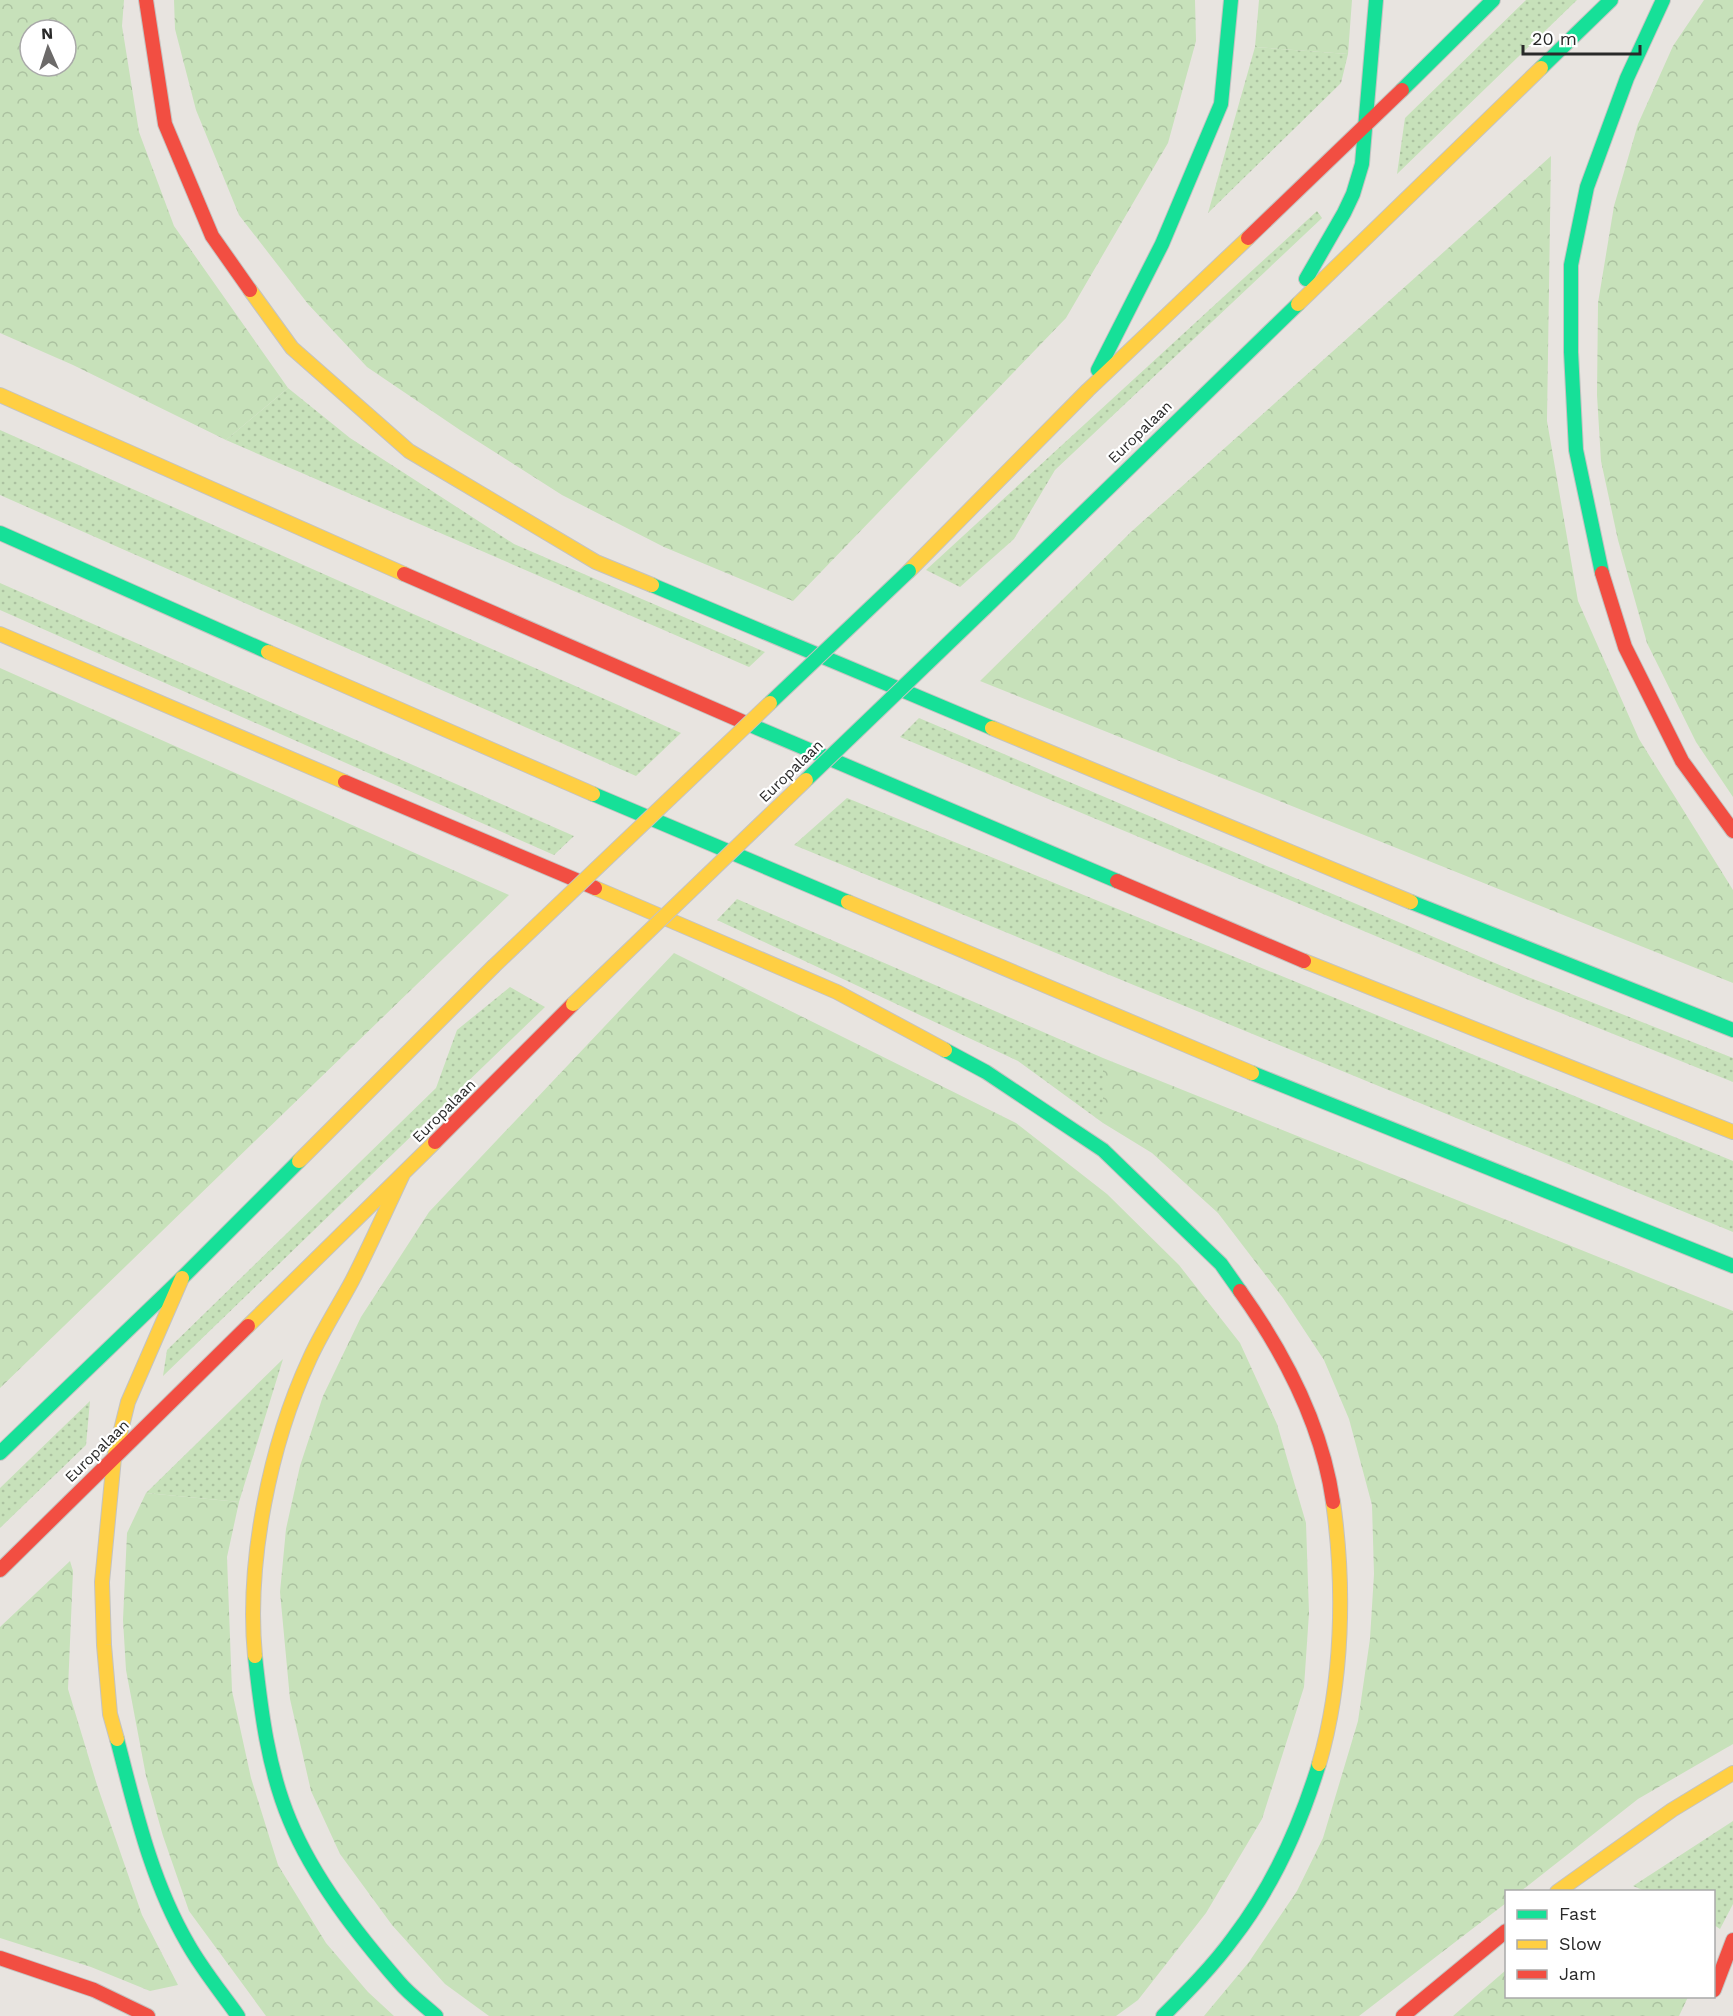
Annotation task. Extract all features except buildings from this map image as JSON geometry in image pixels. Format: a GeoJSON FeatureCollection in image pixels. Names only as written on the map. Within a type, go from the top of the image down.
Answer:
{"type":"FeatureCollection","features":[{"type":"Feature","properties":{"kind":"highway"},"geometry":{"type":"LineString","coordinates":[[146,0],[165,124],[212,236],[292,348],[409,451],[596,562],[1335,872],[1733,1030]]}},
{"type":"Feature","properties":{"kind":"highway"},"geometry":{"type":"LineString","coordinates":[[1088,390],[1162,244],[1221,104],[1231,0]]}},
{"type":"Feature","properties":{"kind":"highway"},"geometry":{"type":"LineString","coordinates":[[1288,312],[1344,213],[1353,194],[1362,164],[1376,0]]}},
{"type":"Feature","properties":{"kind":"highway"},"geometry":{"type":"LineString","coordinates":[[0,1454],[182,1278],[493,967],[909,571],[1088,390],[1367,124],[1493,0]]}},
{"type":"Feature","properties":{"kind":"highway","name":"Europalaan"},"geometry":{"type":"LineString","coordinates":[[0,1570],[404,1174],[573,1004],[985,608],[1611,0]]}},
{"type":"Feature","properties":{"kind":"highway"},"geometry":{"type":"LineString","coordinates":[[1663,0],[1627,78],[1587,187],[1571,265],[1571,352],[1576,450],[1599,565],[1625,647],[1682,761],[1733,831]]}},
{"type":"Feature","properties":{"kind":"highway"},"geometry":{"type":"LineString","coordinates":[[0,395],[580,652],[1286,953],[1733,1132]]}},
{"type":"Feature","properties":{"kind":"highway"},"geometry":{"type":"LineString","coordinates":[[0,533],[518,763],[1269,1080],[1733,1266]]}},
{"type":"Feature","properties":{"kind":"highway"},"geometry":{"type":"LineString","coordinates":[[0,634],[837,992],[986,1072],[1103,1150],[1221,1264],[1260,1319],[1292,1372],[1314,1428],[1331,1488],[1339,1544],[1341,1599],[1337,1652],[1331,1711],[1320,1761],[1306,1806],[1288,1847],[1262,1897],[1234,1938],[1163,2016]]}},
{"type":"Feature","properties":{"kind":"highway"},"geometry":{"type":"LineString","coordinates":[[404,1174],[353,1279],[310,1358],[278,1440],[266,1494],[257,1558],[252,1623],[269,1754],[289,1819],[309,1862],[337,1904],[400,1984],[436,2016]]}},
{"type":"Feature","properties":{"kind":"highway"},"geometry":{"type":"LineString","coordinates":[[182,1278],[128,1402],[114,1458],[102,1582],[104,1645],[110,1714],[147,1851],[166,1900],[188,1944],[238,2016]]}},
{"type":"Feature","properties":{"kind":"highway"},"geometry":{"type":"LineString","coordinates":[[1560,1890],[1672,1810],[1733,1773]]}},
{"type":"Feature","properties":{"kind":"highway"},"geometry":{"type":"LineString","coordinates":[[1403,2016],[1505,1933]]}},
{"type":"Feature","properties":{"kind":"highway"},"geometry":{"type":"LineString","coordinates":[[1715,1985],[1733,1940]]}},
{"type":"Feature","properties":{"kind":"highway"},"geometry":{"type":"LineString","coordinates":[[0,1958],[57,1975],[115,1998],[148,2016]]}},
{"type":"Feature","properties":{"kind":"green space"},"geometry":{"type":"Polygon","coordinates":[[[0,0],[124,0],[122,26],[139,132],[174,226],[288,388],[226,440],[73,365],[0,333],[0,0]]]}},
{"type":"Feature","properties":{"kind":"green space"},"geometry":{"type":"Polygon","coordinates":[[[174,0],[1195,0],[1196,41],[1168,143],[1066,318],[793,601],[664,547],[562,495],[367,367],[308,304],[239,215],[196,110],[175,29],[174,0]]]}},
{"type":"Feature","properties":{"kind":"green space"},"geometry":{"type":"Polygon","coordinates":[[[1259,0],[1352,0],[1348,54],[1255,47],[1259,0]]]}},
{"type":"Feature","properties":{"kind":"green space"},"geometry":{"type":"Polygon","coordinates":[[[1526,0],[1577,0],[1397,174],[1405,118],[1526,0]]]}},
{"type":"Feature","properties":{"kind":"green space"},"geometry":{"type":"Polygon","coordinates":[[[1704,0],[1733,0],[1733,797],[1696,742],[1647,643],[1618,540],[1601,461],[1597,395],[1598,303],[1614,206],[1638,124],[1673,46],[1704,0]]]}},
{"type":"Feature","properties":{"kind":"green space"},"geometry":{"type":"Polygon","coordinates":[[[1255,47],[1348,54],[1341,83],[1208,213],[1255,47]]]}},
{"type":"Feature","properties":{"kind":"green space"},"geometry":{"type":"Polygon","coordinates":[[[1551,156],[1547,421],[1578,601],[1639,739],[1733,890],[1733,983],[980,681],[1132,531],[1551,156]]]}},
{"type":"Feature","properties":{"kind":"green space"},"geometry":{"type":"Polygon","coordinates":[[[1317,211],[1322,218],[1055,470],[1014,539],[960,587],[926,570],[1317,211]]]}},
{"type":"Feature","properties":{"kind":"green space"},"geometry":{"type":"Polygon","coordinates":[[[288,388],[350,438],[514,544],[765,652],[749,667],[226,440],[288,388]]]}},
{"type":"Feature","properties":{"kind":"green space"},"geometry":{"type":"Polygon","coordinates":[[[0,430],[681,733],[636,776],[0,495],[0,430]]]}},
{"type":"Feature","properties":{"kind":"green space"},"geometry":{"type":"Polygon","coordinates":[[[0,583],[574,836],[554,855],[0,610],[0,583]]]}},
{"type":"Feature","properties":{"kind":"green space"},"geometry":{"type":"Polygon","coordinates":[[[0,668],[509,895],[0,1388],[0,668]]]}},
{"type":"Feature","properties":{"kind":"green space"},"geometry":{"type":"Polygon","coordinates":[[[919,718],[1528,977],[1733,1058],[1733,1082],[1526,999],[900,737],[919,718]]]}},
{"type":"Feature","properties":{"kind":"green space"},"geometry":{"type":"Polygon","coordinates":[[[847,798],[1733,1161],[1733,1232],[794,845],[847,798]]]}},
{"type":"Feature","properties":{"kind":"green space"},"geometry":{"type":"Polygon","coordinates":[[[737,899],[1103,1058],[1103,1123],[1018,1061],[717,920],[737,899]]]}},
{"type":"Feature","properties":{"kind":"green space"},"geometry":{"type":"Polygon","coordinates":[[[674,953],[1016,1123],[1107,1194],[1179,1265],[1240,1343],[1277,1424],[1306,1523],[1309,1613],[1304,1687],[1262,1819],[1206,1913],[1138,2000],[1116,2016],[489,2016],[445,1984],[392,1925],[340,1854],[311,1791],[290,1699],[280,1592],[286,1529],[300,1466],[323,1396],[361,1317],[429,1212],[674,953]]]}},
{"type":"Feature","properties":{"kind":"green space"},"geometry":{"type":"Polygon","coordinates":[[[510,987],[545,1007],[163,1376],[167,1350],[436,1088],[457,1030],[510,987]]]}},
{"type":"Feature","properties":{"kind":"green space"},"geometry":{"type":"Polygon","coordinates":[[[1103,1058],[1733,1311],[1733,1744],[1638,1799],[1522,1890],[1505,1890],[1505,1904],[1359,2016],[1204,2016],[1249,1962],[1297,1891],[1323,1838],[1358,1721],[1370,1639],[1374,1574],[1372,1505],[1349,1419],[1324,1360],[1283,1298],[1218,1213],[1152,1153],[1103,1123],[1103,1058]]]}},
{"type":"Feature","properties":{"kind":"green space"},"geometry":{"type":"Polygon","coordinates":[[[283,1359],[239,1502],[146,1493],[283,1359]]]}},
{"type":"Feature","properties":{"kind":"green space"},"geometry":{"type":"Polygon","coordinates":[[[90,1401],[86,1445],[0,1528],[0,1488],[90,1401]]]}},
{"type":"Feature","properties":{"kind":"green space"},"geometry":{"type":"Polygon","coordinates":[[[146,1493],[239,1502],[227,1557],[232,1691],[251,1778],[278,1865],[326,1943],[368,1992],[394,2016],[266,2016],[189,1911],[163,1836],[146,1776],[126,1670],[123,1620],[127,1533],[146,1493]]]}},
{"type":"Feature","properties":{"kind":"green space"},"geometry":{"type":"Polygon","coordinates":[[[70,1561],[73,1571],[68,1689],[97,1785],[142,1915],[178,1985],[150,1991],[91,1967],[0,1938],[0,1627],[70,1561]]]}},
{"type":"Feature","properties":{"kind":"green space"},"geometry":{"type":"Polygon","coordinates":[[[1733,1821],[1733,1904],[1720,1929],[1715,1926],[1715,1890],[1643,1890],[1633,1886],[1733,1821]]]}},
{"type":"Feature","properties":{"kind":"green space"},"geometry":{"type":"Polygon","coordinates":[[[1505,1971],[1505,1998],[1688,1998],[1679,2016],[1453,2016],[1505,1971]]]}},
{"type":"Feature","properties":{"kind":"traffic: fast"},"geometry":{"type":"LineString","coordinates":[[1098,370],[1162,244],[1221,104],[1231,0]]}},
{"type":"Feature","properties":{"kind":"traffic: fast"},"geometry":{"type":"LineString","coordinates":[[1306,279],[1344,213],[1353,194],[1362,164],[1376,0]]}},
{"type":"Feature","properties":{"kind":"traffic: fast"},"geometry":{"type":"LineString","coordinates":[[1402,90],[1493,0]]}},
{"type":"Feature","properties":{"kind":"traffic: fast"},"geometry":{"type":"LineString","coordinates":[[1541,68],[1611,0]]}},
{"type":"Feature","properties":{"kind":"traffic: fast"},"geometry":{"type":"LineString","coordinates":[[1602,573],[1576,450],[1571,352],[1571,265],[1587,187],[1627,78],[1663,0]]}},
{"type":"Feature","properties":{"kind":"traffic: fast"},"geometry":{"type":"LineString","coordinates":[[985,608],[1298,304]]}},
{"type":"Feature","properties":{"kind":"traffic: fast"},"geometry":{"type":"LineString","coordinates":[[0,533],[268,652]]}},
{"type":"Feature","properties":{"kind":"traffic: fast"},"geometry":{"type":"LineString","coordinates":[[770,703],[909,571]]}},
{"type":"Feature","properties":{"kind":"traffic: fast"},"geometry":{"type":"LineString","coordinates":[[652,585],[992,728]]}},
{"type":"Feature","properties":{"kind":"traffic: fast"},"geometry":{"type":"LineString","coordinates":[[806,780],[985,608]]}},
{"type":"Feature","properties":{"kind":"traffic: fast"},"geometry":{"type":"LineString","coordinates":[[748,724],[1117,881]]}},
{"type":"Feature","properties":{"kind":"traffic: fast"},"geometry":{"type":"LineString","coordinates":[[593,794],[848,902]]}},
{"type":"Feature","properties":{"kind":"traffic: fast"},"geometry":{"type":"LineString","coordinates":[[1411,902],[1733,1030]]}},
{"type":"Feature","properties":{"kind":"traffic: fast"},"geometry":{"type":"LineString","coordinates":[[945,1050],[986,1072],[1103,1150],[1221,1264],[1240,1291]]}},
{"type":"Feature","properties":{"kind":"traffic: fast"},"geometry":{"type":"LineString","coordinates":[[1252,1073],[1733,1266]]}},
{"type":"Feature","properties":{"kind":"traffic: fast"},"geometry":{"type":"LineString","coordinates":[[0,1453],[182,1278],[299,1161]]}},
{"type":"Feature","properties":{"kind":"traffic: fast"},"geometry":{"type":"LineString","coordinates":[[255,1656],[263,1719],[276,1781],[300,1843],[324,1885],[368,1945],[403,1987],[436,2016]]}},
{"type":"Feature","properties":{"kind":"traffic: fast"},"geometry":{"type":"LineString","coordinates":[[117,1739],[145,1844],[164,1895],[193,1953],[238,2016]]}},
{"type":"Feature","properties":{"kind":"traffic: fast"},"geometry":{"type":"LineString","coordinates":[[1163,2016],[1218,1958],[1261,1897],[1294,1833],[1319,1764]]}},
{"type":"Feature","properties":{"kind":"traffic: slow"},"geometry":{"type":"LineString","coordinates":[[1298,304],[1541,68]]}},
{"type":"Feature","properties":{"kind":"traffic: slow"},"geometry":{"type":"LineString","coordinates":[[909,571],[1088,390],[1248,238]]}},
{"type":"Feature","properties":{"kind":"traffic: slow"},"geometry":{"type":"LineString","coordinates":[[250,290],[292,348],[409,451],[596,562],[652,585]]}},
{"type":"Feature","properties":{"kind":"traffic: slow"},"geometry":{"type":"LineString","coordinates":[[0,395],[404,574]]}},
{"type":"Feature","properties":{"kind":"traffic: slow"},"geometry":{"type":"LineString","coordinates":[[0,634],[345,782]]}},
{"type":"Feature","properties":{"kind":"traffic: slow"},"geometry":{"type":"LineString","coordinates":[[268,652],[593,794]]}},
{"type":"Feature","properties":{"kind":"traffic: slow"},"geometry":{"type":"LineString","coordinates":[[493,967],[770,703]]}},
{"type":"Feature","properties":{"kind":"traffic: slow"},"geometry":{"type":"LineString","coordinates":[[992,728],[1411,902]]}},
{"type":"Feature","properties":{"kind":"traffic: slow"},"geometry":{"type":"LineString","coordinates":[[573,1004],[806,780]]}},
{"type":"Feature","properties":{"kind":"traffic: slow"},"geometry":{"type":"LineString","coordinates":[[595,888],[837,992],[945,1050]]}},
{"type":"Feature","properties":{"kind":"traffic: slow"},"geometry":{"type":"LineString","coordinates":[[848,902],[1252,1073]]}},
{"type":"Feature","properties":{"kind":"traffic: slow"},"geometry":{"type":"LineString","coordinates":[[1304,961],[1733,1132]]}},
{"type":"Feature","properties":{"kind":"traffic: slow"},"geometry":{"type":"LineString","coordinates":[[299,1161],[493,967]]}},
{"type":"Feature","properties":{"kind":"traffic: slow"},"geometry":{"type":"LineString","coordinates":[[248,1326],[435,1142]]}},
{"type":"Feature","properties":{"kind":"traffic: slow"},"geometry":{"type":"LineString","coordinates":[[255,1656],[254,1582],[258,1543],[264,1504],[283,1428],[310,1358],[359,1268],[403,1174]]}},
{"type":"Feature","properties":{"kind":"traffic: slow"},"geometry":{"type":"LineString","coordinates":[[117,1739],[110,1714],[104,1645],[102,1582],[114,1458],[128,1402],[182,1278]]}},
{"type":"Feature","properties":{"kind":"traffic: slow"},"geometry":{"type":"LineString","coordinates":[[1319,1764],[1333,1700],[1340,1634],[1339,1567],[1333,1502]]}},
{"type":"Feature","properties":{"kind":"traffic: slow"},"geometry":{"type":"LineString","coordinates":[[1560,1890],[1672,1810],[1733,1773]]}},
{"type":"Feature","properties":{"kind":"traffic: jam"},"geometry":{"type":"LineString","coordinates":[[146,0],[165,124],[212,236],[250,290]]}},
{"type":"Feature","properties":{"kind":"traffic: jam"},"geometry":{"type":"LineString","coordinates":[[1248,238],[1402,90]]}},
{"type":"Feature","properties":{"kind":"traffic: jam"},"geometry":{"type":"LineString","coordinates":[[1602,573],[1625,647],[1682,761],[1733,831]]}},
{"type":"Feature","properties":{"kind":"traffic: jam"},"geometry":{"type":"LineString","coordinates":[[404,574],[748,724]]}},
{"type":"Feature","properties":{"kind":"traffic: jam"},"geometry":{"type":"LineString","coordinates":[[345,782],[595,888]]}},
{"type":"Feature","properties":{"kind":"traffic: jam"},"geometry":{"type":"LineString","coordinates":[[1117,881],[1304,961]]}},
{"type":"Feature","properties":{"kind":"traffic: jam"},"geometry":{"type":"LineString","coordinates":[[435,1142],[573,1004]]}},
{"type":"Feature","properties":{"kind":"traffic: jam"},"geometry":{"type":"LineString","coordinates":[[1240,1291],[1286,1365],[1311,1418],[1328,1473],[1333,1502]]}},
{"type":"Feature","properties":{"kind":"traffic: jam"},"geometry":{"type":"LineString","coordinates":[[0,1570],[248,1326]]}},
{"type":"Feature","properties":{"kind":"traffic: jam"},"geometry":{"type":"LineString","coordinates":[[1403,2016],[1505,1932]]}},
{"type":"Feature","properties":{"kind":"traffic: jam"},"geometry":{"type":"LineString","coordinates":[[1715,1987],[1733,1940]]}},
{"type":"Feature","properties":{"kind":"traffic: jam"},"geometry":{"type":"LineString","coordinates":[[0,1958],[94,1990],[148,2016]]}}]}
